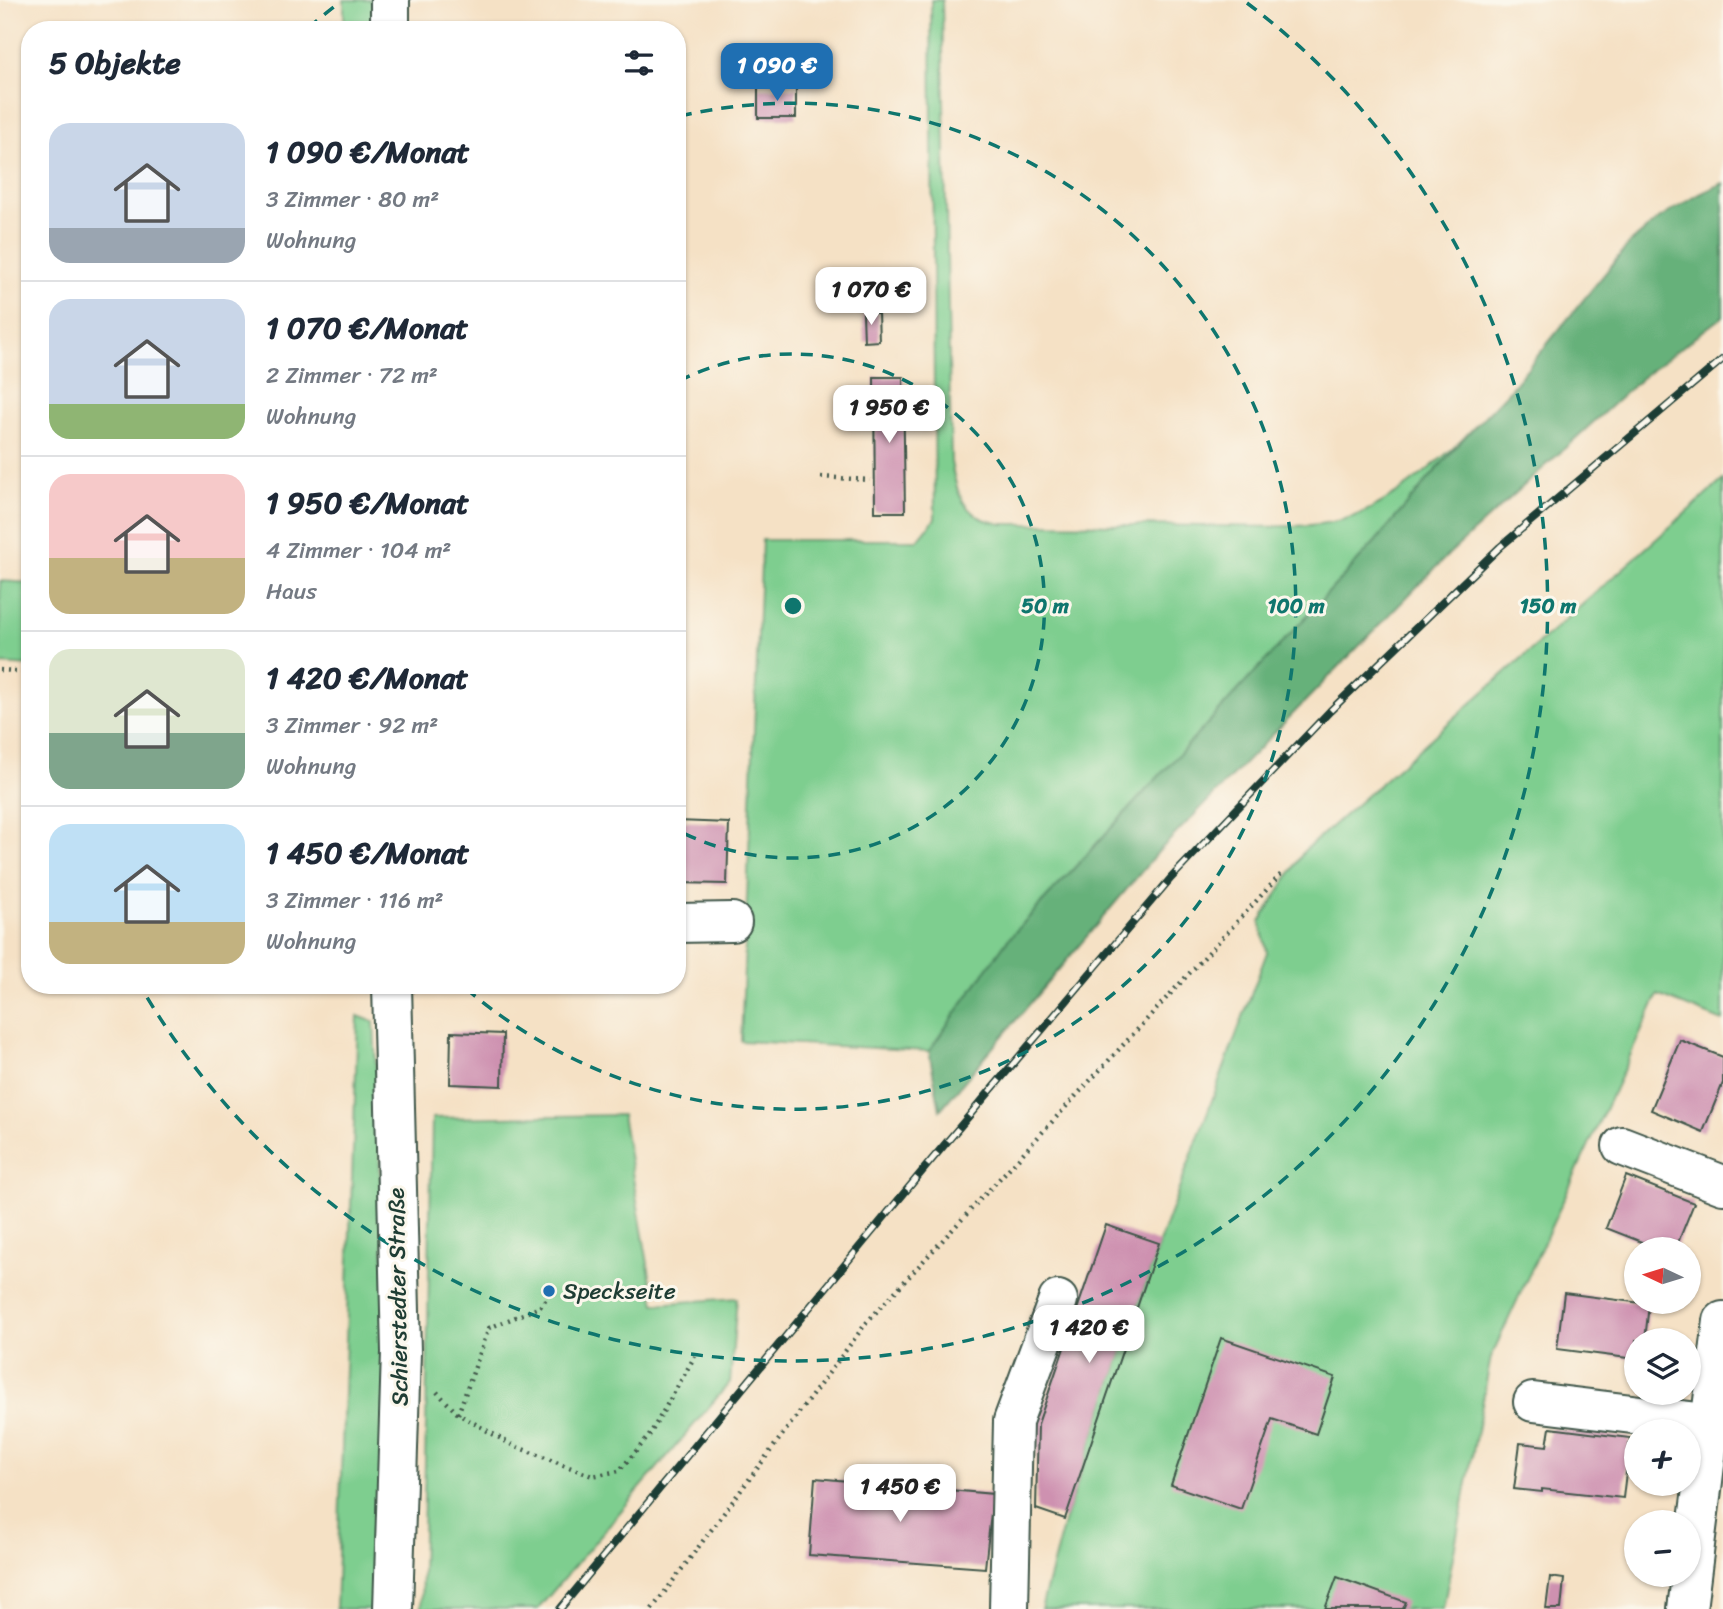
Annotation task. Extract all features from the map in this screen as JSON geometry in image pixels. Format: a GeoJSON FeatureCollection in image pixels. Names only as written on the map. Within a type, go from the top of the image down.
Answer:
{"type":"FeatureCollection","features":[{"type":"Feature","properties":{"kind":"street"},"geometry":{"type":"LineString","coordinates":[[390,0],[390,21]]}},
{"type":"Feature","properties":{"kind":"street"},"geometry":{"type":"LineString","coordinates":[[686,923],[732,922]]}},
{"type":"Feature","properties":{"kind":"street","name":"Schierstedter Straße"},"geometry":{"type":"LineString","coordinates":[[392,994],[401,1352],[393,1609]]}},
{"type":"Feature","properties":{"kind":"street"},"geometry":{"type":"LineString","coordinates":[[1622,1146],[1723,1185]]}},
{"type":"Feature","properties":{"kind":"street"},"geometry":{"type":"LineString","coordinates":[[1009,1609],[1013,1421],[1058,1300]]}},
{"type":"Feature","properties":{"kind":"street"},"geometry":{"type":"LineString","coordinates":[[1687,1609],[1717,1424],[1723,1321]]}},
{"type":"Feature","properties":{"kind":"street"},"geometry":{"type":"LineString","coordinates":[[1533,1402],[1717,1424]]}},
{"type":"Feature","properties":{"kind":"path"},"geometry":{"type":"LineString","coordinates":[[821,477],[870,480]]}},
{"type":"Feature","properties":{"kind":"path"},"geometry":{"type":"LineString","coordinates":[[0,670],[21,671]]}},
{"type":"Feature","properties":{"kind":"path"},"geometry":{"type":"LineString","coordinates":[[652,1609],[867,1322],[1283,873]]}},
{"type":"Feature","properties":{"kind":"path"},"geometry":{"type":"LineString","coordinates":[[457,1414],[489,1328],[540,1307],[547,1297]]}},
{"type":"Feature","properties":{"kind":"path"},"geometry":{"type":"LineString","coordinates":[[401,1352],[457,1414],[512,1445],[593,1476],[619,1471],[649,1436],[695,1356]]}},
{"type":"Feature","properties":{"kind":"green space"},"geometry":{"type":"Polygon","coordinates":[[[344,0],[372,0],[373,21],[344,21],[344,0]]]}},
{"type":"Feature","properties":{"kind":"green space"},"geometry":{"type":"Polygon","coordinates":[[[931,0],[942,0],[951,462],[959,493],[972,512],[985,520],[1002,524],[1304,526],[1341,520],[1372,508],[1399,492],[1460,442],[1376,541],[1006,942],[929,1051],[741,1041],[762,540],[918,540],[935,519],[931,0]]]}},
{"type":"Feature","properties":{"kind":"green space"},"geometry":{"type":"Polygon","coordinates":[[[1723,183],[1723,316],[1646,374],[1449,554],[1159,851],[940,1110],[929,1051],[1006,942],[1376,541],[1460,442],[1508,392],[1629,244],[1660,218],[1723,183]]]}},
{"type":"Feature","properties":{"kind":"green space"},"geometry":{"type":"Polygon","coordinates":[[[1723,480],[1723,1021],[1658,995],[1491,1357],[1443,1609],[1041,1609],[1065,1519],[1159,1243],[1267,952],[1260,922],[1304,851],[1723,480]]]}},
{"type":"Feature","properties":{"kind":"green space"},"geometry":{"type":"Polygon","coordinates":[[[0,581],[21,582],[21,665],[0,664],[0,581]]]}},
{"type":"Feature","properties":{"kind":"green space"},"geometry":{"type":"Polygon","coordinates":[[[358,1016],[374,1022],[387,1337],[377,1609],[336,1609],[358,1016]]]}},
{"type":"Feature","properties":{"kind":"green space"},"geometry":{"type":"Polygon","coordinates":[[[622,1115],[655,1304],[737,1298],[730,1382],[538,1609],[421,1609],[432,1118],[622,1115]]]}},
{"type":"Feature","properties":{"kind":"building"},"geometry":{"type":"Polygon","coordinates":[[[758,88],[796,88],[796,118],[758,118],[758,88]]]}},
{"type":"Feature","properties":{"kind":"building"},"geometry":{"type":"Polygon","coordinates":[[[863,313],[878,313],[879,341],[864,342],[863,313]]]}},
{"type":"Feature","properties":{"kind":"building"},"geometry":{"type":"Polygon","coordinates":[[[874,377],[903,377],[905,512],[875,512],[874,377]]]}},
{"type":"Feature","properties":{"kind":"building"},"geometry":{"type":"Polygon","coordinates":[[[686,821],[729,823],[727,884],[686,883],[686,821]]]}},
{"type":"Feature","properties":{"kind":"building"},"geometry":{"type":"Polygon","coordinates":[[[451,1032],[503,1034],[502,1086],[450,1084],[451,1032]]]}},
{"type":"Feature","properties":{"kind":"building"},"geometry":{"type":"Polygon","coordinates":[[[1680,1040],[1723,1057],[1723,1083],[1703,1132],[1651,1110],[1680,1040]]]}},
{"type":"Feature","properties":{"kind":"building"},"geometry":{"type":"Polygon","coordinates":[[[1626,1176],[1694,1203],[1680,1237],[1629,1237],[1606,1228],[1626,1176]]]}},
{"type":"Feature","properties":{"kind":"building"},"geometry":{"type":"Polygon","coordinates":[[[1106,1225],[1159,1243],[1065,1519],[1036,1509],[1038,1424],[1106,1225]]]}},
{"type":"Feature","properties":{"kind":"building"},"geometry":{"type":"Polygon","coordinates":[[[1564,1293],[1624,1301],[1624,1314],[1648,1314],[1646,1328],[1624,1328],[1624,1357],[1557,1349],[1564,1293]]]}},
{"type":"Feature","properties":{"kind":"building"},"geometry":{"type":"Polygon","coordinates":[[[1221,1338],[1335,1377],[1316,1434],[1272,1419],[1241,1509],[1171,1485],[1221,1338]]]}},
{"type":"Feature","properties":{"kind":"building"},"geometry":{"type":"Polygon","coordinates":[[[1550,1428],[1624,1437],[1623,1498],[1542,1489],[1542,1492],[1514,1489],[1520,1443],[1547,1446],[1550,1428]]]}},
{"type":"Feature","properties":{"kind":"building"},"geometry":{"type":"Polygon","coordinates":[[[815,1478],[993,1494],[985,1568],[809,1555],[815,1478]]]}},
{"type":"Feature","properties":{"kind":"building"},"geometry":{"type":"Polygon","coordinates":[[[1337,1577],[1406,1602],[1403,1609],[1325,1609],[1337,1577]]]}},
{"type":"Feature","properties":{"kind":"building"},"geometry":{"type":"Polygon","coordinates":[[[1550,1577],[1564,1579],[1561,1609],[1546,1609],[1550,1577]]]}},
{"type":"Feature","properties":{"kind":"railway"},"geometry":{"type":"LineString","coordinates":[[560,1609],[929,1163],[1171,878],[1330,711],[1500,547],[1723,359]]}},
{"type":"Feature","properties":{"kind":"place","name":"Speckseite"},"geometry":{"type":"Point","coordinates":[549,1291]}}]}
